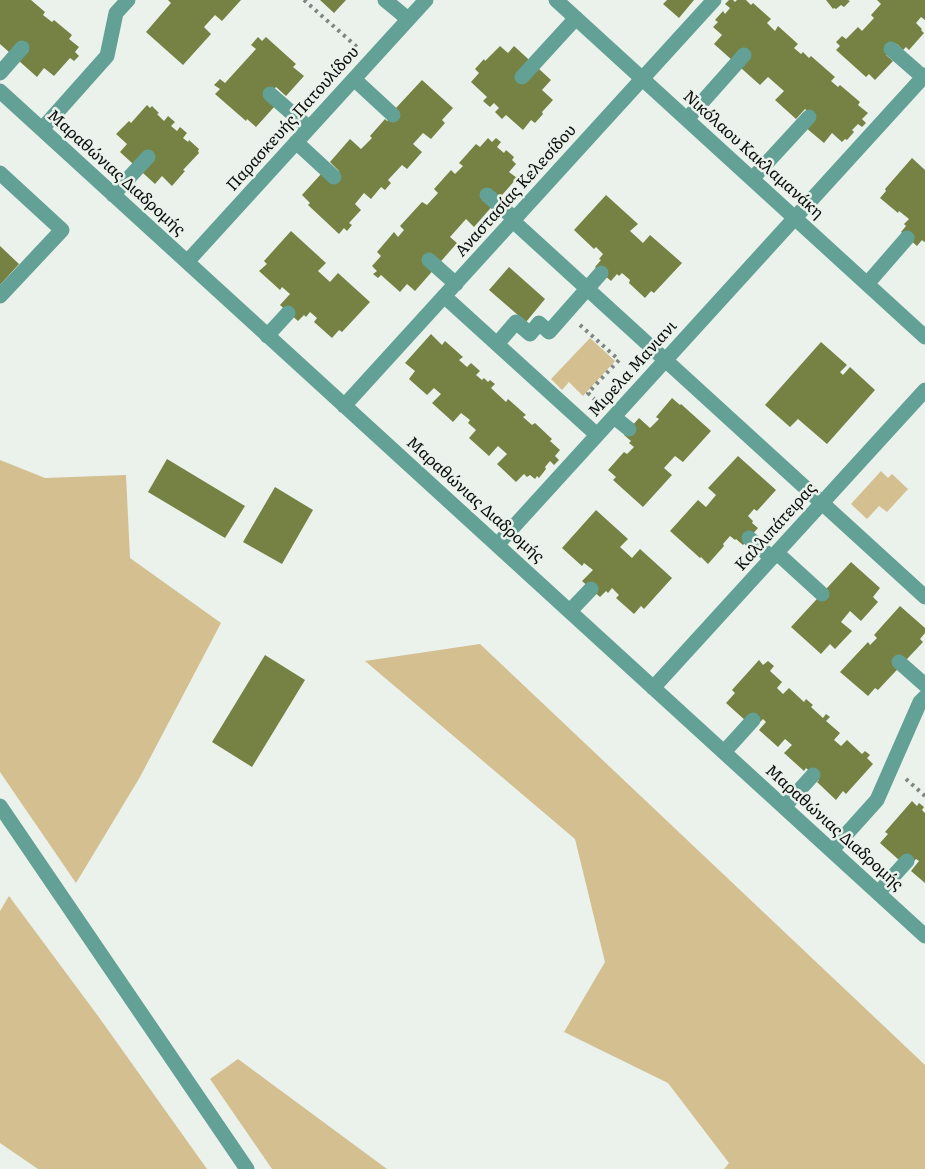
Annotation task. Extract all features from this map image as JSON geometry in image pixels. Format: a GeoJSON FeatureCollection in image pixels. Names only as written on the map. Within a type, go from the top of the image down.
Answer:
{"type":"FeatureCollection","features":[{"type":"Feature","properties":{"kind":"street"},"geometry":{"type":"LineString","coordinates":[[42,129],[107,56],[116,13],[128,0]]}},
{"type":"Feature","properties":{"kind":"street"},"geometry":{"type":"LineString","coordinates":[[385,0],[408,19]]}},
{"type":"Feature","properties":{"kind":"street","name":"Παρασκευής Πατουλίδου"},"geometry":{"type":"LineString","coordinates":[[187,262],[426,0]]}},
{"type":"Feature","properties":{"kind":"street","name":"Αναστασίας Κελεσίδου"},"geometry":{"type":"LineString","coordinates":[[345,406],[714,0]]}},
{"type":"Feature","properties":{"kind":"street"},"geometry":{"type":"LineString","coordinates":[[522,77],[569,7]]}},
{"type":"Feature","properties":{"kind":"street","name":"Νικόλαου Κακλαμανάκη"},"geometry":{"type":"LineString","coordinates":[[569,7],[643,79],[925,337]]}},
{"type":"Feature","properties":{"kind":"street"},"geometry":{"type":"LineString","coordinates":[[0,73],[22,48]]}},
{"type":"Feature","properties":{"kind":"street"},"geometry":{"type":"LineString","coordinates":[[891,49],[924,76]]}},
{"type":"Feature","properties":{"kind":"street"},"geometry":{"type":"LineString","coordinates":[[687,119],[744,55]]}},
{"type":"Feature","properties":{"kind":"street","name":"Μιρελα Μανιανι"},"geometry":{"type":"LineString","coordinates":[[497,545],[924,76]]}},
{"type":"Feature","properties":{"kind":"street"},"geometry":{"type":"LineString","coordinates":[[354,79],[393,115]]}},
{"type":"Feature","properties":{"kind":"street","name":"Μαραθώνιας Διαδρομής"},"geometry":{"type":"LineString","coordinates":[[0,91],[925,936]]}},
{"type":"Feature","properties":{"kind":"street"},"geometry":{"type":"LineString","coordinates":[[270,94],[309,128]]}},
{"type":"Feature","properties":{"kind":"street"},"geometry":{"type":"LineString","coordinates":[[752,179],[809,117]]}},
{"type":"Feature","properties":{"kind":"street"},"geometry":{"type":"LineString","coordinates":[[296,142],[334,177]]}},
{"type":"Feature","properties":{"kind":"street"},"geometry":{"type":"LineString","coordinates":[[113,195],[148,157]]}},
{"type":"Feature","properties":{"kind":"street"},"geometry":{"type":"LineString","coordinates":[[0,173],[62,230],[0,296]]}},
{"type":"Feature","properties":{"kind":"street"},"geometry":{"type":"LineString","coordinates":[[487,195],[925,597]]}},
{"type":"Feature","properties":{"kind":"street"},"geometry":{"type":"LineString","coordinates":[[867,284],[907,238]]}},
{"type":"Feature","properties":{"kind":"street"},"geometry":{"type":"LineString","coordinates":[[429,260],[456,284]]}},
{"type":"Feature","properties":{"kind":"street"},"geometry":{"type":"LineString","coordinates":[[497,344],[516,322],[530,334],[539,323],[549,332],[601,273]]}},
{"type":"Feature","properties":{"kind":"street"},"geometry":{"type":"LineString","coordinates":[[444,296],[597,435]]}},
{"type":"Feature","properties":{"kind":"street"},"geometry":{"type":"LineString","coordinates":[[267,336],[288,313]]}},
{"type":"Feature","properties":{"kind":"street","name":"Καλλιπάτειρας"},"geometry":{"type":"LineString","coordinates":[[653,688],[925,390]]}},
{"type":"Feature","properties":{"kind":"street"},"geometry":{"type":"LineString","coordinates":[[614,417],[629,429]]}},
{"type":"Feature","properties":{"kind":"street"},"geometry":{"type":"LineString","coordinates":[[749,538],[822,594]]}},
{"type":"Feature","properties":{"kind":"street"},"geometry":{"type":"LineString","coordinates":[[570,611],[591,588]]}},
{"type":"Feature","properties":{"kind":"street"},"geometry":{"type":"LineString","coordinates":[[899,662],[925,685]]}},
{"type":"Feature","properties":{"kind":"street"},"geometry":{"type":"LineString","coordinates":[[832,850],[877,800],[920,702],[925,697]]}},
{"type":"Feature","properties":{"kind":"street"},"geometry":{"type":"LineString","coordinates":[[724,752],[753,720]]}},
{"type":"Feature","properties":{"kind":"street"},"geometry":{"type":"LineString","coordinates":[[784,807],[813,775]]}},
{"type":"Feature","properties":{"kind":"street"},"geometry":{"type":"LineString","coordinates":[[0,806],[247,1169]]}},
{"type":"Feature","properties":{"kind":"street"},"geometry":{"type":"LineString","coordinates":[[878,893],[908,861]]}},
{"type":"Feature","properties":{"kind":"path"},"geometry":{"type":"LineString","coordinates":[[304,0],[371,60]]}},
{"type":"Feature","properties":{"kind":"path"},"geometry":{"type":"LineString","coordinates":[[566,312],[619,360],[588,393],[614,417]]}},
{"type":"Feature","properties":{"kind":"shaded area"},"geometry":{"type":"Polygon","coordinates":[[[590,338],[615,361],[583,396],[569,382],[562,390],[551,379],[590,338]]]}},
{"type":"Feature","properties":{"kind":"shaded area"},"geometry":{"type":"Polygon","coordinates":[[[0,460],[45,478],[126,475],[130,558],[221,623],[140,777],[76,883],[0,772],[0,460]]]}},
{"type":"Feature","properties":{"kind":"shaded area"},"geometry":{"type":"Polygon","coordinates":[[[881,471],[888,478],[892,474],[908,489],[887,512],[879,506],[867,519],[851,504],[881,471]]]}},
{"type":"Feature","properties":{"kind":"shaded area"},"geometry":{"type":"Polygon","coordinates":[[[480,644],[925,1065],[925,1169],[724,1169],[729,1163],[668,1083],[564,1032],[605,962],[575,839],[365,661],[480,644]]]}},
{"type":"Feature","properties":{"kind":"shaded area"},"geometry":{"type":"Polygon","coordinates":[[[9,896],[207,1169],[38,1169],[0,1143],[0,911],[9,896]]]}},
{"type":"Feature","properties":{"kind":"shaded area"},"geometry":{"type":"Polygon","coordinates":[[[238,1059],[387,1169],[272,1169],[210,1079],[238,1059]]]}},
{"type":"Feature","properties":{"kind":"building"},"geometry":{"type":"Polygon","coordinates":[[[0,0],[31,0],[45,12],[43,15],[52,22],[54,20],[72,35],[69,39],[79,47],[75,52],[79,56],[74,61],[70,58],[54,76],[44,68],[37,77],[0,44],[0,0]]]}},
{"type":"Feature","properties":{"kind":"building"},"geometry":{"type":"Polygon","coordinates":[[[168,0],[241,0],[222,21],[215,15],[204,27],[211,34],[183,65],[146,32],[171,3],[168,0]]]}},
{"type":"Feature","properties":{"kind":"building"},"geometry":{"type":"Polygon","coordinates":[[[320,0],[346,0],[334,13],[320,0]]]}},
{"type":"Feature","properties":{"kind":"building"},"geometry":{"type":"Polygon","coordinates":[[[667,0],[694,0],[679,18],[663,4],[667,0]]]}},
{"type":"Feature","properties":{"kind":"building"},"geometry":{"type":"Polygon","coordinates":[[[729,0],[735,2],[746,0],[751,5],[753,3],[771,19],[767,23],[775,31],[778,26],[798,44],[794,48],[809,58],[811,56],[835,77],[831,81],[838,87],[840,85],[860,102],[858,105],[868,113],[862,119],[866,123],[862,127],[858,124],[847,140],[842,142],[832,133],[824,143],[805,127],[809,112],[805,109],[796,119],[775,100],[784,91],[768,77],[760,85],[714,44],[722,35],[713,27],[718,22],[715,20],[723,11],[725,14],[730,8],[725,4],[729,0]]]}},
{"type":"Feature","properties":{"kind":"building"},"geometry":{"type":"Polygon","coordinates":[[[826,0],[850,1],[844,7],[841,5],[833,9],[826,0]]]}},
{"type":"Feature","properties":{"kind":"building"},"geometry":{"type":"Polygon","coordinates":[[[877,0],[925,0],[925,20],[921,17],[916,23],[924,33],[909,50],[906,47],[903,50],[897,44],[886,55],[893,61],[875,80],[869,74],[866,77],[836,50],[840,46],[836,42],[842,36],[846,39],[858,27],[862,31],[874,18],[871,15],[881,4],[877,0]]]}},
{"type":"Feature","properties":{"kind":"building"},"geometry":{"type":"Polygon","coordinates":[[[258,37],[262,41],[266,37],[296,64],[293,67],[304,76],[286,96],[276,87],[266,98],[275,106],[256,127],[215,94],[220,89],[214,85],[220,79],[225,83],[256,49],[251,45],[258,37]]]}},
{"type":"Feature","properties":{"kind":"building"},"geometry":{"type":"Polygon","coordinates":[[[500,46],[508,53],[514,46],[551,80],[542,90],[553,100],[535,123],[531,120],[523,130],[506,115],[502,119],[495,112],[499,108],[494,103],[490,107],[483,101],[487,97],[471,82],[479,73],[475,69],[500,46]]]}},
{"type":"Feature","properties":{"kind":"building"},"geometry":{"type":"Polygon","coordinates":[[[422,80],[453,108],[442,120],[445,123],[431,139],[423,133],[413,144],[422,152],[407,169],[402,165],[388,180],[391,183],[385,190],[381,187],[371,199],[364,193],[355,204],[361,210],[349,223],[352,225],[347,231],[344,228],[339,234],[308,205],[310,203],[302,195],[321,174],[330,182],[339,171],[330,162],[350,139],[361,149],[385,119],[387,121],[422,80]]]}},
{"type":"Feature","properties":{"kind":"building"},"geometry":{"type":"Polygon","coordinates":[[[147,105],[150,108],[152,106],[164,121],[168,116],[175,122],[171,126],[177,131],[180,127],[187,133],[183,138],[199,149],[199,153],[172,186],[162,176],[155,184],[120,152],[127,144],[116,134],[129,121],[131,123],[147,105]]]}},
{"type":"Feature","properties":{"kind":"building"},"geometry":{"type":"Polygon","coordinates":[[[488,138],[492,142],[496,138],[501,142],[497,147],[504,153],[506,150],[514,157],[512,160],[516,164],[509,172],[517,178],[474,227],[466,219],[450,237],[457,243],[415,291],[407,284],[400,292],[381,275],[378,278],[373,274],[377,271],[372,266],[381,256],[377,252],[394,232],[398,237],[404,230],[400,226],[422,202],[427,205],[438,193],[434,189],[451,170],[455,174],[463,166],[459,163],[476,144],[480,147],[488,138]]]}},
{"type":"Feature","properties":{"kind":"building"},"geometry":{"type":"Polygon","coordinates":[[[912,158],[925,170],[925,241],[922,240],[917,246],[901,232],[909,219],[880,198],[912,158]]]}},
{"type":"Feature","properties":{"kind":"building"},"geometry":{"type":"Polygon","coordinates":[[[606,195],[638,224],[630,231],[643,243],[650,235],[682,263],[654,293],[651,291],[645,298],[622,273],[619,276],[617,274],[611,281],[595,267],[603,254],[596,247],[594,249],[574,230],[606,195]]]}},
{"type":"Feature","properties":{"kind":"building"},"geometry":{"type":"Polygon","coordinates":[[[291,231],[326,263],[318,271],[330,282],[338,273],[370,302],[342,332],[339,330],[332,338],[314,322],[317,318],[310,312],[298,321],[280,305],[290,294],[282,287],[280,290],[259,271],[267,264],[264,261],[291,231]]]}},
{"type":"Feature","properties":{"kind":"building"},"geometry":{"type":"Polygon","coordinates":[[[0,246],[19,264],[0,285],[0,246]]]}},
{"type":"Feature","properties":{"kind":"building"},"geometry":{"type":"Polygon","coordinates":[[[509,267],[545,299],[526,322],[489,290],[509,267]]]}},
{"type":"Feature","properties":{"kind":"building"},"geometry":{"type":"Polygon","coordinates":[[[431,334],[442,345],[445,341],[463,357],[459,360],[467,367],[471,363],[480,371],[476,375],[482,380],[484,378],[495,384],[491,388],[506,402],[508,399],[526,415],[523,417],[532,425],[535,423],[552,439],[550,441],[560,450],[555,456],[559,460],[554,465],[550,461],[539,478],[537,476],[535,479],[530,475],[527,477],[524,474],[516,482],[497,464],[507,454],[498,446],[489,456],[469,438],[476,430],[468,423],[470,420],[461,413],[453,422],[432,403],[441,394],[434,388],[427,395],[409,379],[415,371],[405,363],[431,334]]]}},
{"type":"Feature","properties":{"kind":"building"},"geometry":{"type":"Polygon","coordinates":[[[821,342],[847,365],[840,372],[843,375],[850,367],[875,390],[827,444],[798,419],[790,427],[765,405],[821,342]]]}},
{"type":"Feature","properties":{"kind":"building"},"geometry":{"type":"Polygon","coordinates":[[[672,398],[711,431],[683,462],[675,456],[664,468],[672,475],[643,507],[613,480],[616,477],[608,470],[624,452],[627,454],[634,447],[624,435],[639,418],[650,428],[659,419],[656,417],[672,398]]]}},
{"type":"Feature","properties":{"kind":"building"},"geometry":{"type":"Polygon","coordinates":[[[738,456],[776,490],[757,511],[754,509],[748,516],[758,528],[743,545],[730,536],[708,564],[670,531],[698,500],[706,507],[716,495],[708,488],[738,456]]]}},
{"type":"Feature","properties":{"kind":"building"},"geometry":{"type":"Polygon","coordinates":[[[167,459],[245,506],[225,538],[148,492],[167,459]]]}},
{"type":"Feature","properties":{"kind":"building"},"geometry":{"type":"Polygon","coordinates":[[[275,487],[313,510],[282,564],[243,542],[275,487]]]}},
{"type":"Feature","properties":{"kind":"building"},"geometry":{"type":"Polygon","coordinates":[[[596,510],[628,539],[620,547],[632,558],[640,549],[672,578],[644,609],[641,606],[634,614],[616,598],[619,595],[612,588],[600,597],[582,581],[593,570],[584,563],[582,566],[562,548],[596,510]]]}},
{"type":"Feature","properties":{"kind":"building"},"geometry":{"type":"Polygon","coordinates":[[[851,562],[880,588],[873,597],[878,602],[861,621],[850,611],[841,622],[852,631],[835,649],[830,644],[821,654],[791,627],[851,562]]]}},
{"type":"Feature","properties":{"kind":"building"},"geometry":{"type":"Polygon","coordinates":[[[900,606],[925,628],[925,633],[920,639],[923,642],[878,690],[875,688],[868,696],[840,672],[868,642],[870,645],[877,638],[874,635],[900,606]]]}},
{"type":"Feature","properties":{"kind":"building"},"geometry":{"type":"Polygon","coordinates":[[[265,655],[305,680],[252,767],[212,742],[265,655]]]}},
{"type":"Feature","properties":{"kind":"building"},"geometry":{"type":"Polygon","coordinates":[[[759,660],[763,665],[768,661],[774,666],[770,671],[782,682],[777,688],[783,694],[789,688],[804,702],[806,699],[813,705],[811,707],[823,718],[826,714],[830,717],[826,721],[840,733],[834,740],[841,746],[847,740],[862,754],[865,751],[870,755],[867,758],[873,764],[846,794],[843,791],[836,800],[806,768],[804,771],[784,753],[792,745],[785,739],[778,747],[759,730],[766,722],[763,719],[757,725],[746,721],[726,703],[735,693],[732,690],[759,660]]]}},
{"type":"Feature","properties":{"kind":"building"},"geometry":{"type":"Polygon","coordinates":[[[912,801],[917,806],[919,803],[924,807],[922,810],[925,813],[925,883],[911,871],[919,861],[916,859],[911,864],[899,860],[880,843],[888,834],[885,832],[912,801]]]}}]}
